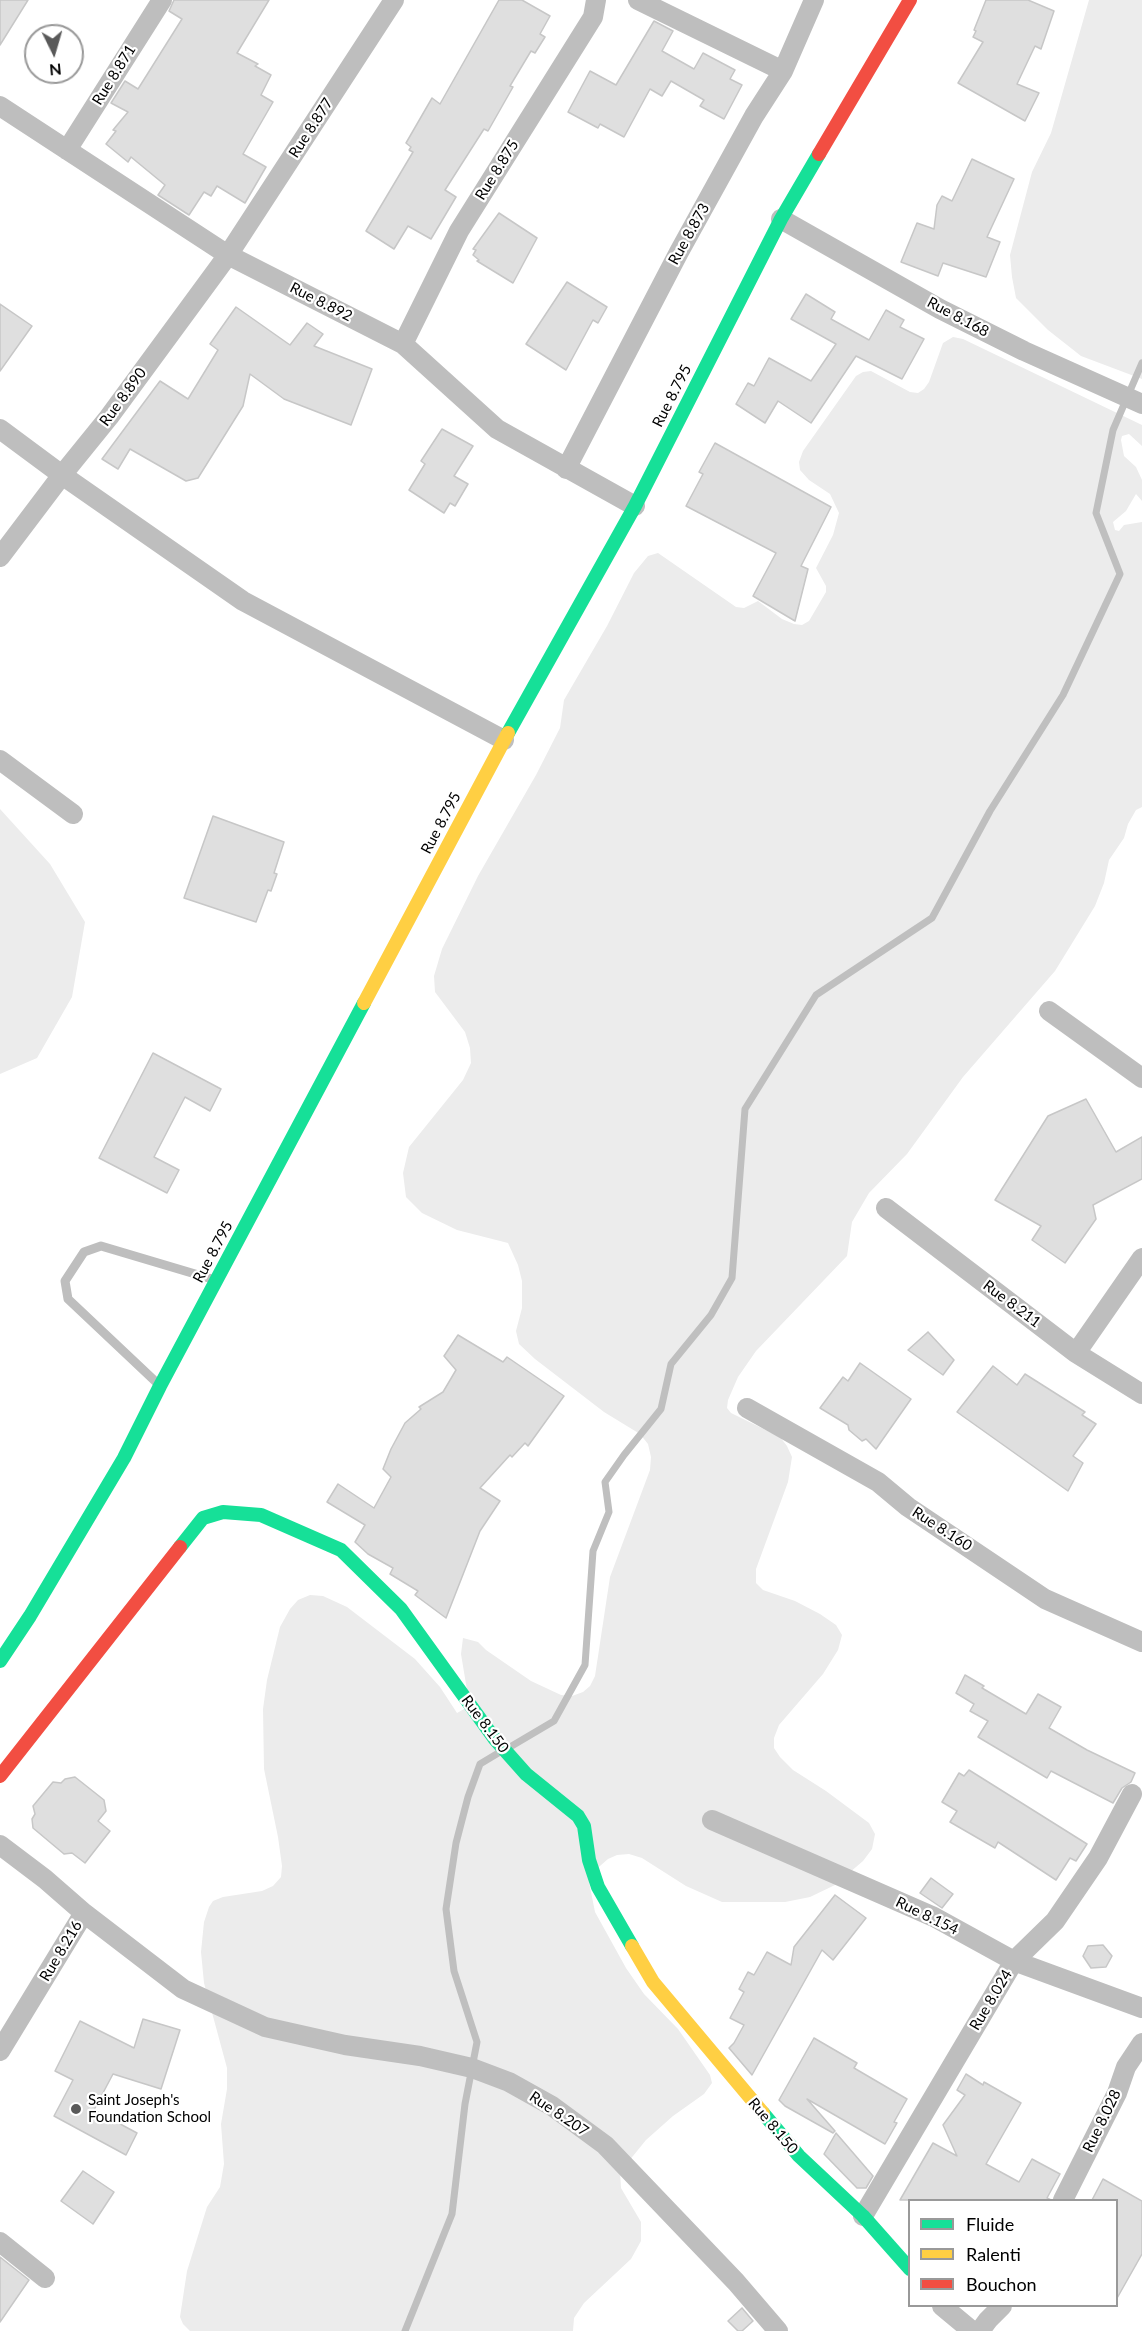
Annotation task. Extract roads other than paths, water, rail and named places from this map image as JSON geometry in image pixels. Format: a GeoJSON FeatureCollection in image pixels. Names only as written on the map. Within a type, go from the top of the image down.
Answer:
{"type":"FeatureCollection","features":[{"type":"Feature","properties":{"kind":"main road","name":"Rue 8.795"},"geometry":{"type":"LineString","coordinates":[[0,1661],[30,1616],[124,1458],[160,1386],[504,740],[635,506],[781,219],[910,0]]}},
{"type":"Feature","properties":{"kind":"main road","name":"Rue 8.150"},"geometry":{"type":"LineString","coordinates":[[0,1776],[203,1518],[223,1512],[261,1515],[341,1550],[400,1609],[494,1738],[526,1774],[578,1816],[584,1826],[589,1860],[598,1887],[653,1982],[799,2156],[863,2216],[908,2268]]}},
{"type":"Feature","properties":{"kind":"street","name":"Rue 8.871"},"geometry":{"type":"LineString","coordinates":[[67,150],[162,0]]}},
{"type":"Feature","properties":{"kind":"street","name":"Rue 8.877"},"geometry":{"type":"LineString","coordinates":[[228,255],[394,0]]}},
{"type":"Feature","properties":{"kind":"street","name":"Rue 8.875"},"geometry":{"type":"LineString","coordinates":[[403,344],[459,231],[593,17],[596,0]]}},
{"type":"Feature","properties":{"kind":"street"},"geometry":{"type":"LineString","coordinates":[[638,0],[783,71]]}},
{"type":"Feature","properties":{"kind":"street","name":"Rue 8.873"},"geometry":{"type":"LineString","coordinates":[[566,469],[678,252],[754,116],[783,71],[814,0]]}},
{"type":"Feature","properties":{"kind":"street","name":"Rue 8.892"},"geometry":{"type":"LineString","coordinates":[[0,105],[228,255],[403,344],[497,429],[635,506]]}},
{"type":"Feature","properties":{"kind":"street","name":"Rue 8.168"},"geometry":{"type":"LineString","coordinates":[[781,219],[940,309],[1024,351],[1142,404]]}},
{"type":"Feature","properties":{"kind":"street","name":"Rue 8.890"},"geometry":{"type":"LineString","coordinates":[[0,557],[109,417],[228,255]]}},
{"type":"Feature","properties":{"kind":"street"},"geometry":{"type":"LineString","coordinates":[[0,429],[243,601],[504,740]]}},
{"type":"Feature","properties":{"kind":"street"},"geometry":{"type":"LineString","coordinates":[[0,760],[73,814]]}},
{"type":"Feature","properties":{"kind":"street"},"geometry":{"type":"LineString","coordinates":[[1049,1011],[1142,1078]]}},
{"type":"Feature","properties":{"kind":"street","name":"Rue 8.211"},"geometry":{"type":"LineString","coordinates":[[886,1208],[1076,1353],[1142,1394]]}},
{"type":"Feature","properties":{"kind":"street"},"geometry":{"type":"LineString","coordinates":[[1076,1353],[1142,1258]]}},
{"type":"Feature","properties":{"kind":"street","name":"Rue 8.160"},"geometry":{"type":"LineString","coordinates":[[747,1408],[878,1482],[908,1507],[1045,1599],[1142,1642]]}},
{"type":"Feature","properties":{"kind":"street","name":"Rue 8.024"},"geometry":{"type":"LineString","coordinates":[[863,2216],[1014,1961],[1055,1921],[1098,1858],[1132,1794]]}},
{"type":"Feature","properties":{"kind":"street","name":"Rue 8.154"},"geometry":{"type":"LineString","coordinates":[[712,1820],[934,1917],[1014,1961],[1142,2008]]}},
{"type":"Feature","properties":{"kind":"street","name":"Rue 8.216"},"geometry":{"type":"LineString","coordinates":[[0,1845],[45,1879],[84,1913],[0,2051]]}},
{"type":"Feature","properties":{"kind":"street","name":"Rue 8.207"},"geometry":{"type":"LineString","coordinates":[[84,1913],[183,1989],[265,2027],[345,2045],[420,2056],[472,2068],[509,2082],[552,2106],[605,2145],[736,2282],[778,2331]]}},
{"type":"Feature","properties":{"kind":"street","name":"Rue 8.028"},"geometry":{"type":"LineString","coordinates":[[1064,2199],[1117,2093],[1126,2067],[1142,2043]]}},
{"type":"Feature","properties":{"kind":"street"},"geometry":{"type":"LineString","coordinates":[[0,2242],[45,2278]]}},
{"type":"Feature","properties":{"kind":"street"},"geometry":{"type":"LineString","coordinates":[[943,2307],[972,2331]]}},
{"type":"Feature","properties":{"kind":"street"},"geometry":{"type":"LineString","coordinates":[[980,2331],[1001,2307]]}},
{"type":"Feature","properties":{"kind":"lane"},"geometry":{"type":"LineString","coordinates":[[160,1386],[68,1299],[65,1281],[84,1252],[101,1246],[217,1281]]}},
{"type":"Feature","properties":{"kind":"waterway"},"geometry":{"type":"LineString","coordinates":[[510,1747],[554,1721],[585,1665],[593,1551],[609,1512],[605,1482],[661,1409],[671,1364],[711,1315],[732,1278],[745,1109],[816,995],[932,918],[990,811],[1063,695],[1120,574],[1096,513],[1113,430],[1142,363]]}},
{"type":"Feature","properties":{"kind":"waterway"},"geometry":{"type":"LineString","coordinates":[[405,2331],[452,2214],[465,2104],[477,2042],[454,1971],[446,1909],[456,1843],[468,1797],[480,1764],[500,1752]]}},
{"type":"Feature","properties":{"kind":"place","name":"Saint Joseph's Foundation School"},"geometry":{"type":"Point","coordinates":[76,2109]}}]}
